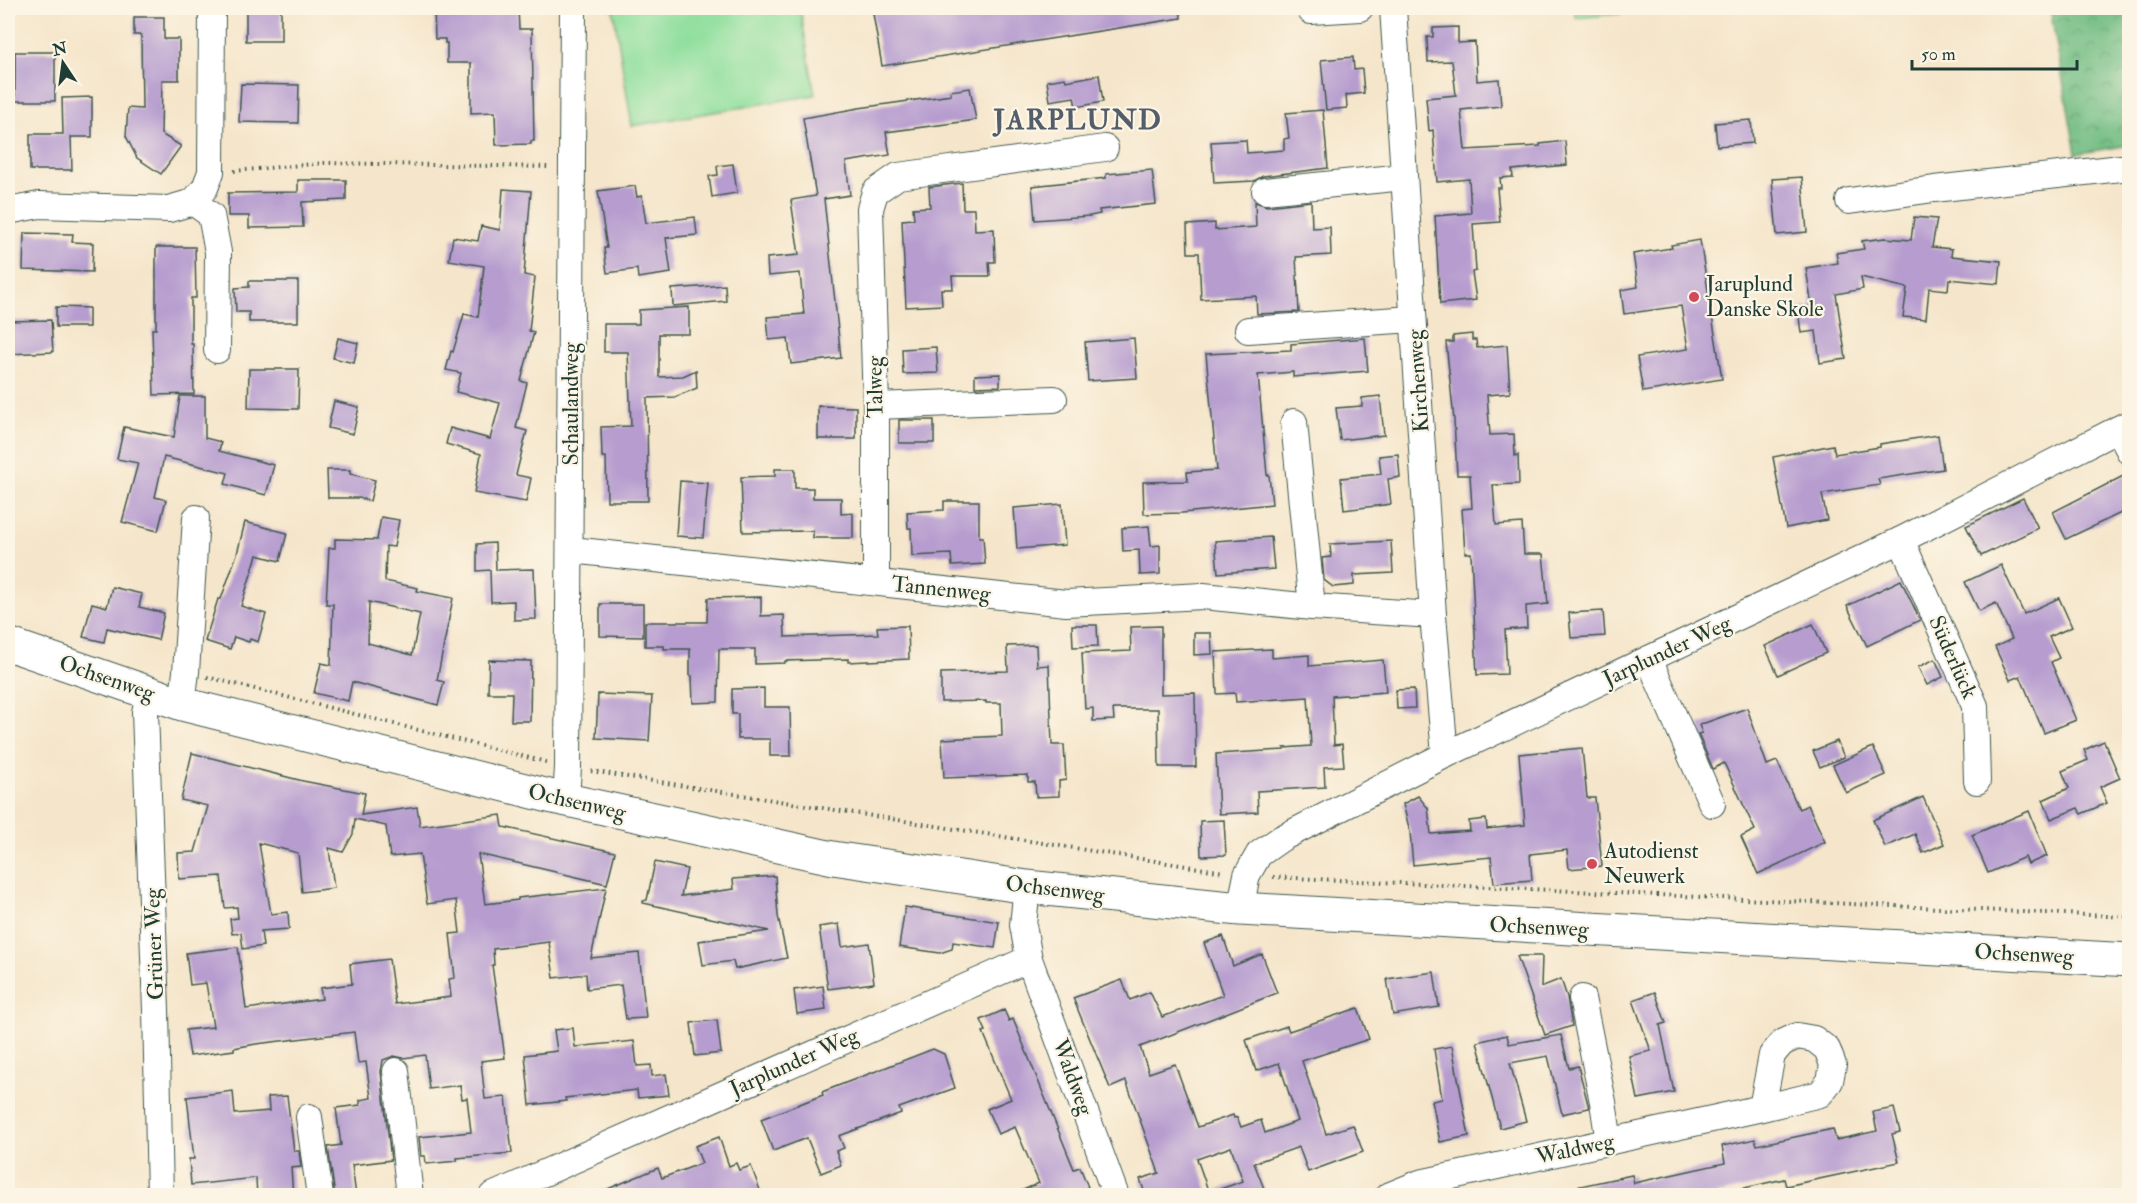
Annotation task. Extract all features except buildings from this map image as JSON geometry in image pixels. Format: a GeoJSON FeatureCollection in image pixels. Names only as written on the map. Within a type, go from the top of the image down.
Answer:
{"type":"FeatureCollection","features":[{"type":"Feature","properties":{"kind":"main road","name":"Ochsenweg"},"geometry":{"type":"LineString","coordinates":[[8,644],[182,704],[566,800],[833,858],[1028,887],[1240,909],[2130,960]]}},
{"type":"Feature","properties":{"kind":"street"},"geometry":{"type":"LineString","coordinates":[[8,211],[39,205],[169,209],[193,202],[205,188],[211,172],[212,8]]}},
{"type":"Feature","properties":{"kind":"street","name":"Schaulandweg"},"geometry":{"type":"LineString","coordinates":[[566,800],[571,550],[573,8]]}},
{"type":"Feature","properties":{"kind":"street"},"geometry":{"type":"LineString","coordinates":[[1311,11],[1360,8]]}},
{"type":"Feature","properties":{"kind":"street","name":"Kirchenweg"},"geometry":{"type":"LineString","coordinates":[[1393,8],[1433,615],[1445,755]]}},
{"type":"Feature","properties":{"kind":"street","name":"Talweg"},"geometry":{"type":"LineString","coordinates":[[876,582],[876,406],[870,209],[875,192],[898,176],[1105,148]]}},
{"type":"Feature","properties":{"kind":"street"},"geometry":{"type":"LineString","coordinates":[[1849,201],[2130,167]]}},
{"type":"Feature","properties":{"kind":"street"},"geometry":{"type":"LineString","coordinates":[[1264,191],[1404,177]]}},
{"type":"Feature","properties":{"kind":"street"},"geometry":{"type":"LineString","coordinates":[[193,202],[211,215],[218,252],[217,350]]}},
{"type":"Feature","properties":{"kind":"street"},"geometry":{"type":"LineString","coordinates":[[1248,330],[1413,319]]}},
{"type":"Feature","properties":{"kind":"street"},"geometry":{"type":"LineString","coordinates":[[876,406],[1054,399]]}},
{"type":"Feature","properties":{"kind":"street"},"geometry":{"type":"LineString","coordinates":[[1294,422],[1312,607]]}},
{"type":"Feature","properties":{"kind":"street"},"geometry":{"type":"LineString","coordinates":[[2124,426],[2130,452]]}},
{"type":"Feature","properties":{"kind":"street","name":"Jarplunder Weg"},"geometry":{"type":"LineString","coordinates":[[1240,909],[1247,875],[1259,854],[1282,838],[1445,755],[1901,540],[2124,426]]}},
{"type":"Feature","properties":{"kind":"street"},"geometry":{"type":"LineString","coordinates":[[182,704],[196,518]]}},
{"type":"Feature","properties":{"kind":"street","name":"Süderlück"},"geometry":{"type":"LineString","coordinates":[[1901,540],[1975,705],[1977,781]]}},
{"type":"Feature","properties":{"kind":"street","name":"Tannenweg"},"geometry":{"type":"LineString","coordinates":[[571,550],[1066,603],[1203,596],[1312,607],[1433,615]]}},
{"type":"Feature","properties":{"kind":"street"},"geometry":{"type":"LineString","coordinates":[[1655,656],[1692,723]]}},
{"type":"Feature","properties":{"kind":"street"},"geometry":{"type":"LineString","coordinates":[[1655,656],[1712,804]]}},
{"type":"Feature","properties":{"kind":"street","name":"Grüner Weg"},"geometry":{"type":"LineString","coordinates":[[150,693],[145,711],[160,1196]]}},
{"type":"Feature","properties":{"kind":"street"},"geometry":{"type":"LineString","coordinates":[[1028,887],[1023,925],[1029,959]]}},
{"type":"Feature","properties":{"kind":"street","name":"Jarplunder Weg"},"geometry":{"type":"LineString","coordinates":[[492,1196],[1029,959]]}},
{"type":"Feature","properties":{"kind":"street","name":"Waldweg"},"geometry":{"type":"LineString","coordinates":[[1029,959],[1116,1196]]}},
{"type":"Feature","properties":{"kind":"street"},"geometry":{"type":"LineString","coordinates":[[1582,998],[1609,1142]]}},
{"type":"Feature","properties":{"kind":"street"},"geometry":{"type":"LineString","coordinates":[[396,1071],[410,1196]]}},
{"type":"Feature","properties":{"kind":"street","name":"Waldweg"},"geometry":{"type":"LineString","coordinates":[[1388,1196],[1420,1183],[1762,1108]]}},
{"type":"Feature","properties":{"kind":"street"},"geometry":{"type":"LineString","coordinates":[[309,1117],[320,1196]]}},
{"type":"Feature","properties":{"kind":"path"},"geometry":{"type":"LineString","coordinates":[[211,172],[326,163],[572,168]]}},
{"type":"Feature","properties":{"kind":"path"},"geometry":{"type":"LineString","coordinates":[[186,672],[568,767],[1247,875],[2130,917]]}},
{"type":"Feature","properties":{"kind":"green space"},"geometry":{"type":"Polygon","coordinates":[[[613,8],[800,8],[815,95],[632,126],[613,8]]]}},
{"type":"Feature","properties":{"kind":"green space"},"geometry":{"type":"Polygon","coordinates":[[[1575,8],[1677,8],[1576,18],[1575,8]]]}},
{"type":"Feature","properties":{"kind":"green space"},"geometry":{"type":"Polygon","coordinates":[[[2050,8],[2129,8],[2129,145],[2076,154],[2050,8]]]}},
{"type":"Feature","properties":{"kind":"place","name":"Jaruplund Danske Skole"},"geometry":{"type":"Point","coordinates":[1694,297]}},
{"type":"Feature","properties":{"kind":"place","name":"Autodienst Neuwerk"},"geometry":{"type":"Point","coordinates":[1592,864]}},
{"type":"Feature","properties":{"kind":"district","name":"JARPLUND"},"geometry":{"type":"Point","coordinates":[1078,120]}}]}
